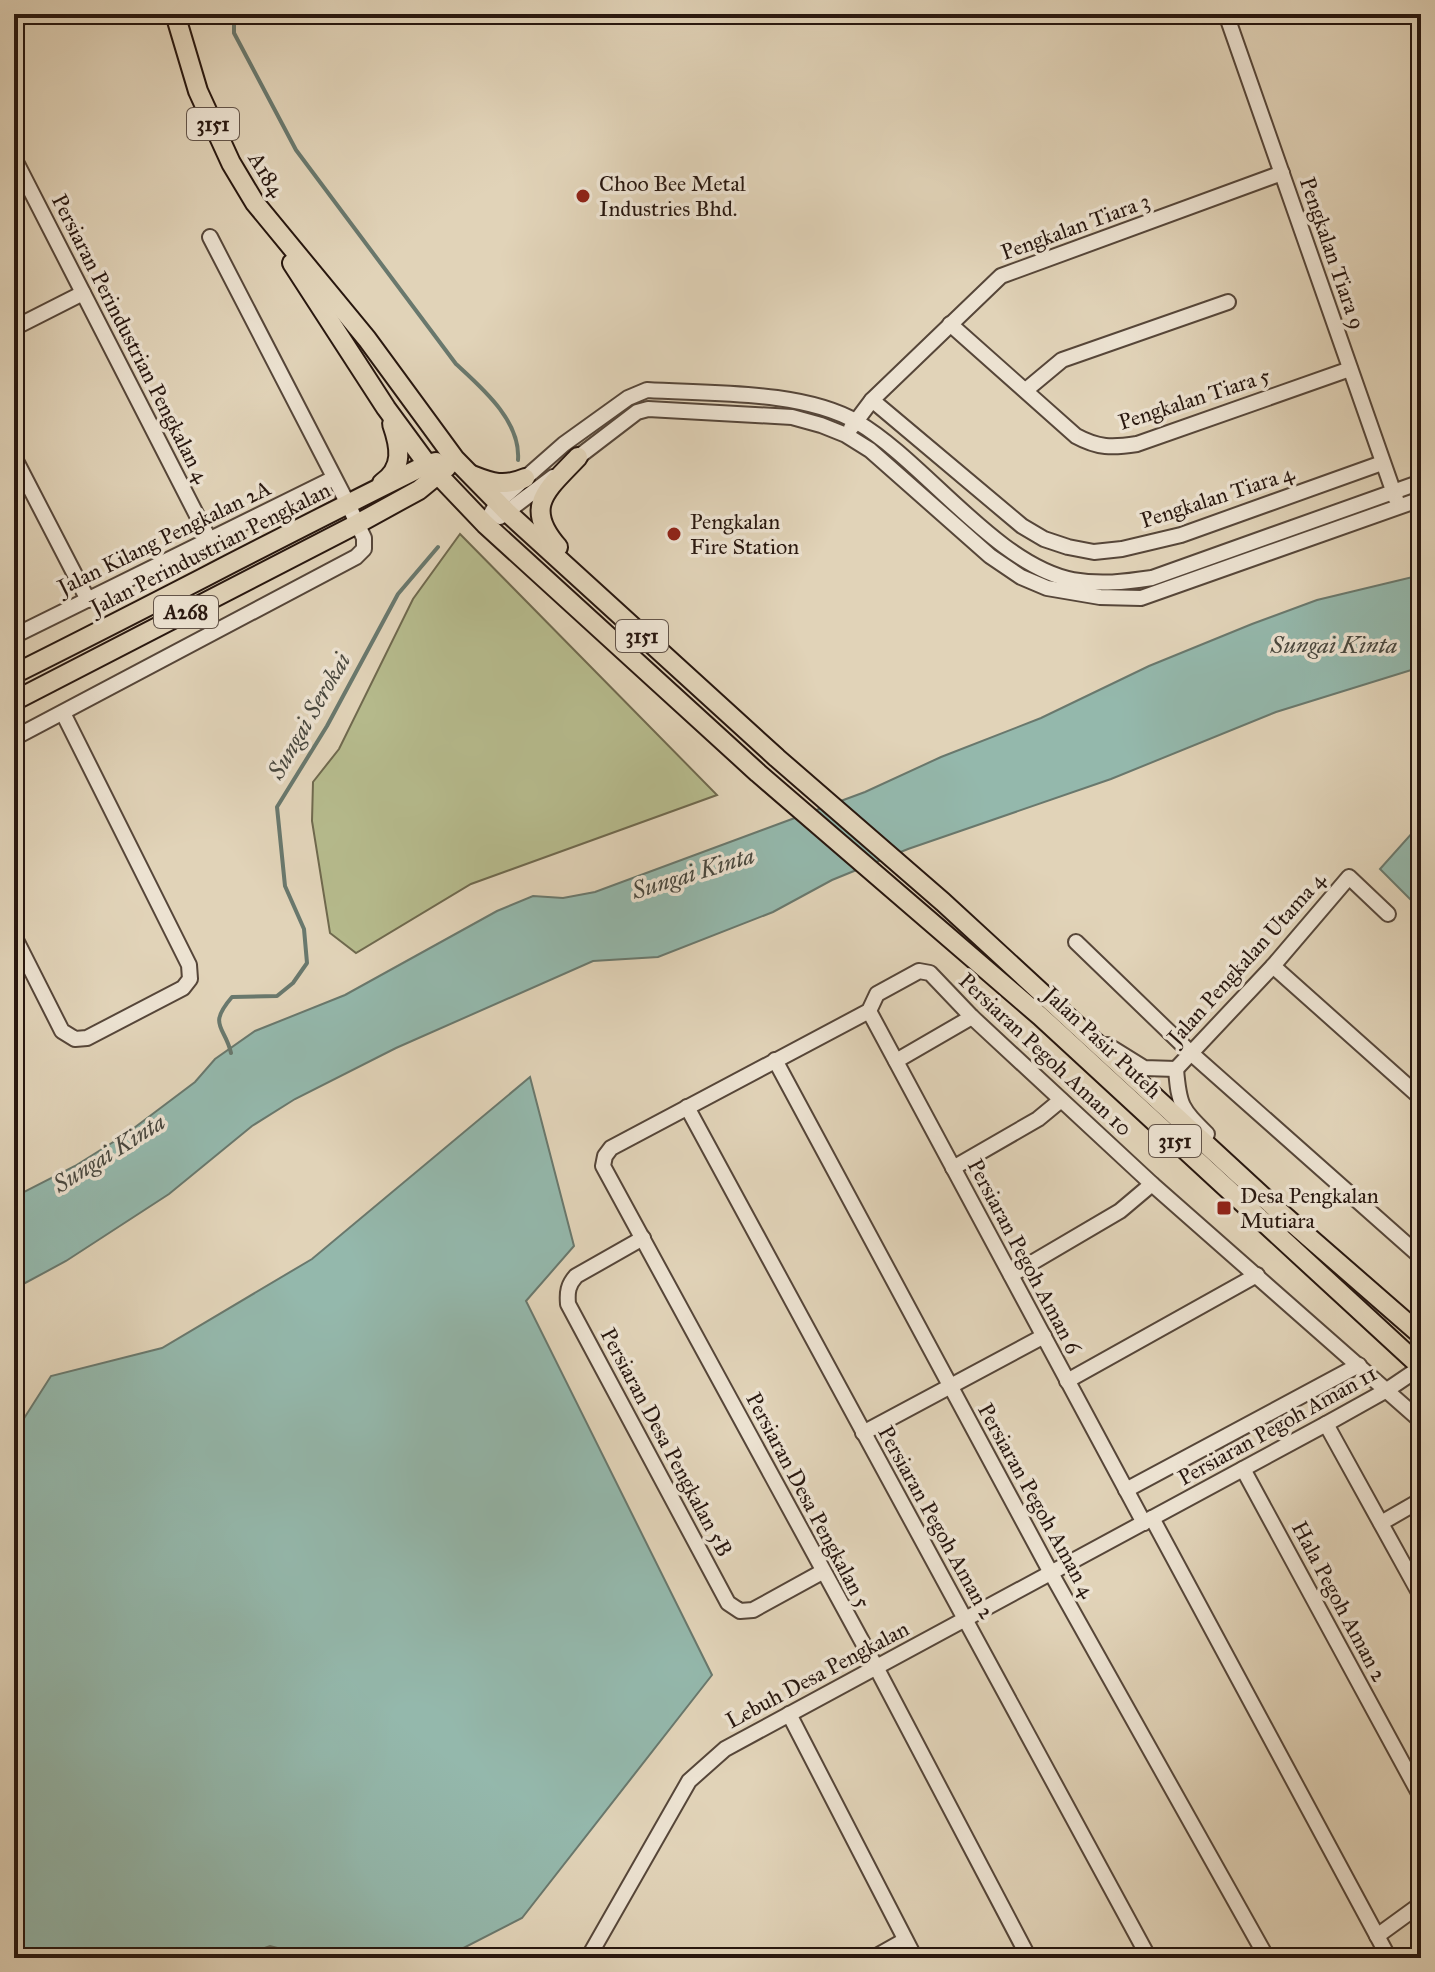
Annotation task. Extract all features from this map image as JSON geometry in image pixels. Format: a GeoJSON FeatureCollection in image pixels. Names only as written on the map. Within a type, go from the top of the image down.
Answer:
{"type":"FeatureCollection","features":[{"type":"Feature","properties":{"kind":"main road","name":"A184"},"geometry":{"type":"LineString","coordinates":[[175,14],[198,91],[211,120],[231,163],[270,224]]}},
{"type":"Feature","properties":{"kind":"main road","name":"3151"},"geometry":{"type":"LineString","coordinates":[[270,224],[306,288],[386,408],[434,470],[485,524],[758,773]]}},
{"type":"Feature","properties":{"kind":"main road","name":"3151"},"geometry":{"type":"LineString","coordinates":[[270,224],[367,339],[460,466],[654,647]]}},
{"type":"Feature","properties":{"kind":"main road"},"geometry":{"type":"LineString","coordinates":[[366,494],[389,478],[399,457],[386,408]]}},
{"type":"Feature","properties":{"kind":"main road"},"geometry":{"type":"LineString","coordinates":[[578,457],[544,492],[540,514],[546,533],[593,591]]}},
{"type":"Feature","properties":{"kind":"main road"},"geometry":{"type":"LineString","coordinates":[[460,466],[500,485],[525,478]]}},
{"type":"Feature","properties":{"kind":"main road","name":"Jalan Perindustrian Pengkalan"},"geometry":{"type":"LineString","coordinates":[[14,674],[366,494],[434,470],[460,466]]}},
{"type":"Feature","properties":{"kind":"main road","name":"Jalan Perindustrian Pengkalan"},"geometry":{"type":"LineString","coordinates":[[14,701],[406,498],[434,470]]}},
{"type":"Feature","properties":{"kind":"main road"},"geometry":{"type":"LineString","coordinates":[[406,498],[431,496],[464,502]]}},
{"type":"Feature","properties":{"kind":"main road"},"geometry":{"type":"LineString","coordinates":[[568,600],[603,618],[637,647],[654,647],[654,666],[692,700],[758,773]]}},
{"type":"Feature","properties":{"kind":"main road","name":"Jalan Pasir Puteh"},"geometry":{"type":"LineString","coordinates":[[654,647],[943,902],[1273,1206],[1421,1335]]}},
{"type":"Feature","properties":{"kind":"main road","name":"Jalan Pasir Puteh"},"geometry":{"type":"LineString","coordinates":[[758,773],[1040,1016],[1421,1367]]}},
{"type":"Feature","properties":{"kind":"main road"},"geometry":{"type":"LineString","coordinates":[[1345,1269],[1383,1315],[1416,1345],[1421,1359]]}},
{"type":"Feature","properties":{"kind":"street"},"geometry":{"type":"LineString","coordinates":[[14,21],[27,14]]}},
{"type":"Feature","properties":{"kind":"street","name":"Pengkalan Tiara 9"},"geometry":{"type":"LineString","coordinates":[[1226,14],[1399,507]]}},
{"type":"Feature","properties":{"kind":"street","name":"Persiaran Perindustrian Pengkalan 4"},"geometry":{"type":"LineString","coordinates":[[14,158],[209,539]]}},
{"type":"Feature","properties":{"kind":"street","name":"Pengkalan Tiara 3"},"geometry":{"type":"LineString","coordinates":[[846,435],[872,400],[1001,276],[1282,173]]}},
{"type":"Feature","properties":{"kind":"street"},"geometry":{"type":"LineString","coordinates":[[14,738],[356,557],[364,549],[348,504],[210,237]]}},
{"type":"Feature","properties":{"kind":"street"},"geometry":{"type":"LineString","coordinates":[[14,328],[83,293]]}},
{"type":"Feature","properties":{"kind":"street"},"geometry":{"type":"LineString","coordinates":[[1026,390],[1062,360],[1228,302]]}},
{"type":"Feature","properties":{"kind":"street","name":"Pengkalan Tiara 5"},"geometry":{"type":"LineString","coordinates":[[950,324],[1076,436],[1093,446],[1110,449],[1137,444],[1350,369]]}},
{"type":"Feature","properties":{"kind":"street"},"geometry":{"type":"LineString","coordinates":[[485,524],[525,478],[586,428],[628,398],[647,390],[799,400],[856,421],[891,447],[1005,546],[1037,568],[1071,580],[1109,584],[1152,578],[1421,482]]}},
{"type":"Feature","properties":{"kind":"street","name":"Pengkalan Tiara 4"},"geometry":{"type":"LineString","coordinates":[[872,400],[1022,526],[1044,539],[1094,552],[1122,549],[1181,535],[1382,463]]}},
{"type":"Feature","properties":{"kind":"street"},"geometry":{"type":"LineString","coordinates":[[502,508],[578,457],[637,412],[657,408],[792,417],[846,435],[870,450],[990,556],[1021,577],[1047,588],[1100,597],[1141,598],[1421,499]]}},
{"type":"Feature","properties":{"kind":"street"},"geometry":{"type":"LineString","coordinates":[[586,428],[597,441]]}},
{"type":"Feature","properties":{"kind":"street"},"geometry":{"type":"LineString","coordinates":[[14,457],[88,600]]}},
{"type":"Feature","properties":{"kind":"street","name":"Jalan Kilang Pengkalan 2A"},"geometry":{"type":"LineString","coordinates":[[14,636],[334,478]]}},
{"type":"Feature","properties":{"kind":"street"},"geometry":{"type":"LineString","coordinates":[[14,936],[62,1031],[75,1039],[87,1038],[183,988],[190,979],[189,965],[63,713]]}},
{"type":"Feature","properties":{"kind":"street","name":"Jalan Pengkalan Utama 4"},"geometry":{"type":"LineString","coordinates":[[1077,1025],[1144,1068],[1176,1069],[1273,966],[1349,877],[1388,914]]}},
{"type":"Feature","properties":{"kind":"street"},"geometry":{"type":"LineString","coordinates":[[1076,942],[1192,1054],[1421,1257]]}},
{"type":"Feature","properties":{"kind":"street"},"geometry":{"type":"LineString","coordinates":[[1273,966],[1421,1098]]}},
{"type":"Feature","properties":{"kind":"street","name":"Persiaran Pegoh Aman 10"},"geometry":{"type":"LineString","coordinates":[[869,1011],[877,994],[919,971],[930,973],[972,1017],[1152,1184],[1421,1421]]}},
{"type":"Feature","properties":{"kind":"street"},"geometry":{"type":"LineString","coordinates":[[687,1107],[869,1011]]}},
{"type":"Feature","properties":{"kind":"street","name":"Persiaran Pegoh Aman 6"},"geometry":{"type":"LineString","coordinates":[[869,1011],[1126,1490],[1148,1520],[1389,1958]]}},
{"type":"Feature","properties":{"kind":"street"},"geometry":{"type":"LineString","coordinates":[[896,1061],[972,1017]]}},
{"type":"Feature","properties":{"kind":"street","name":"Persiaran Pegoh Aman 4"},"geometry":{"type":"LineString","coordinates":[[775,1060],[1051,1573],[1267,1958]]}},
{"type":"Feature","properties":{"kind":"street","name":"Jalan Pengkalan Utama 4"},"geometry":{"type":"LineString","coordinates":[[1176,1069],[1179,1099],[1185,1112],[1273,1206]]}},
{"type":"Feature","properties":{"kind":"street"},"geometry":{"type":"LineString","coordinates":[[953,1168],[1038,1119],[1061,1100]]}},
{"type":"Feature","properties":{"kind":"street","name":"Persiaran Desa Pengkalan 5"},"geometry":{"type":"LineString","coordinates":[[687,1107],[611,1148],[603,1166],[876,1667],[1029,1958]]}},
{"type":"Feature","properties":{"kind":"street","name":"Persiaran Pegoh Aman 2"},"geometry":{"type":"LineString","coordinates":[[687,1107],[1149,1958]]}},
{"type":"Feature","properties":{"kind":"street"},"geometry":{"type":"LineString","coordinates":[[1011,1275],[1120,1211],[1152,1184]]}},
{"type":"Feature","properties":{"kind":"street","name":"Persiaran Desa Pengkalan 5B"},"geometry":{"type":"LineString","coordinates":[[643,1238],[576,1276],[567,1293],[568,1304],[721,1590],[728,1603],[740,1611],[753,1610],[822,1572]]}},
{"type":"Feature","properties":{"kind":"street"},"geometry":{"type":"LineString","coordinates":[[1067,1381],[1257,1275]]}},
{"type":"Feature","properties":{"kind":"street"},"geometry":{"type":"LineString","coordinates":[[863,1433],[1044,1336]]}},
{"type":"Feature","properties":{"kind":"street","name":"Persiaran Pegoh Aman 11"},"geometry":{"type":"LineString","coordinates":[[1126,1490],[1359,1365]]}},
{"type":"Feature","properties":{"kind":"street","name":"Persiaran Pegoh Aman 11"},"geometry":{"type":"LineString","coordinates":[[1148,1520],[1387,1390],[1421,1367]]}},
{"type":"Feature","properties":{"kind":"street"},"geometry":{"type":"LineString","coordinates":[[1326,1424],[1421,1596]]}},
{"type":"Feature","properties":{"kind":"street","name":"Hala Pegoh Aman 2"},"geometry":{"type":"LineString","coordinates":[[1243,1469],[1421,1797]]}},
{"type":"Feature","properties":{"kind":"street"},"geometry":{"type":"LineString","coordinates":[[1381,1523],[1421,1500]]}},
{"type":"Feature","properties":{"kind":"street","name":"Lebuh Desa Pengkalan"},"geometry":{"type":"LineString","coordinates":[[588,1958],[689,1781],[725,1749],[1148,1520]]}},
{"type":"Feature","properties":{"kind":"street"},"geometry":{"type":"LineString","coordinates":[[789,1714],[915,1958]]}},
{"type":"Feature","properties":{"kind":"street"},"geometry":{"type":"LineString","coordinates":[[1377,1936],[1421,1904]]}},
{"type":"Feature","properties":{"kind":"street"},"geometry":{"type":"LineString","coordinates":[[873,1958],[905,1940]]}},
{"type":"Feature","properties":{"kind":"green space"},"geometry":{"type":"Polygon","coordinates":[[[460,534],[717,795],[471,884],[356,953],[330,933],[312,821],[313,782],[339,749],[413,599],[460,534]]]}},
{"type":"Feature","properties":{"kind":"water","name":"Sungai Kinta"},"geometry":{"type":"Polygon","coordinates":[[[1421,575],[1421,667],[1276,712],[1111,779],[908,849],[832,880],[773,912],[658,957],[593,961],[396,1048],[295,1099],[252,1126],[169,1194],[66,1261],[14,1289],[14,1197],[75,1166],[126,1134],[195,1082],[215,1059],[255,1031],[345,995],[497,911],[533,896],[563,898],[595,892],[865,792],[941,757],[1041,718],[1149,666],[1252,624],[1317,600],[1421,575]]]}},
{"type":"Feature","properties":{"kind":"water"},"geometry":{"type":"Polygon","coordinates":[[[1421,823],[1421,910],[1380,869],[1421,823]]]}},
{"type":"Feature","properties":{"kind":"water"},"geometry":{"type":"Polygon","coordinates":[[[530,1077],[574,1246],[526,1301],[712,1675],[522,1918],[444,1958],[316,1958],[270,1946],[237,1958],[14,1958],[14,1434],[51,1376],[162,1348],[312,1259],[530,1077]]]}},
{"type":"Feature","properties":{"kind":"waterway","name":"Sungai Serokai"},"geometry":{"type":"LineString","coordinates":[[234,14],[234,33],[296,150],[456,364],[498,406],[513,432],[518,460]]}},
{"type":"Feature","properties":{"kind":"waterway","name":"Sungai Serokai"},"geometry":{"type":"LineString","coordinates":[[231,1053],[219,1020],[232,997],[277,996],[293,983],[307,963],[304,929],[285,886],[277,807],[327,726],[398,594],[438,547]]}},
{"type":"Feature","properties":{"kind":"place","name":"Choo Bee Metal Industries Bhd."},"geometry":{"type":"Point","coordinates":[583,196]}},
{"type":"Feature","properties":{"kind":"place","name":"Pengkalan Fire Station"},"geometry":{"type":"Point","coordinates":[674,534]}},
{"type":"Feature","properties":{"kind":"place","name":"Desa Pengkalan Mutiara"},"geometry":{"type":"Point","coordinates":[1224,1208]}}]}
